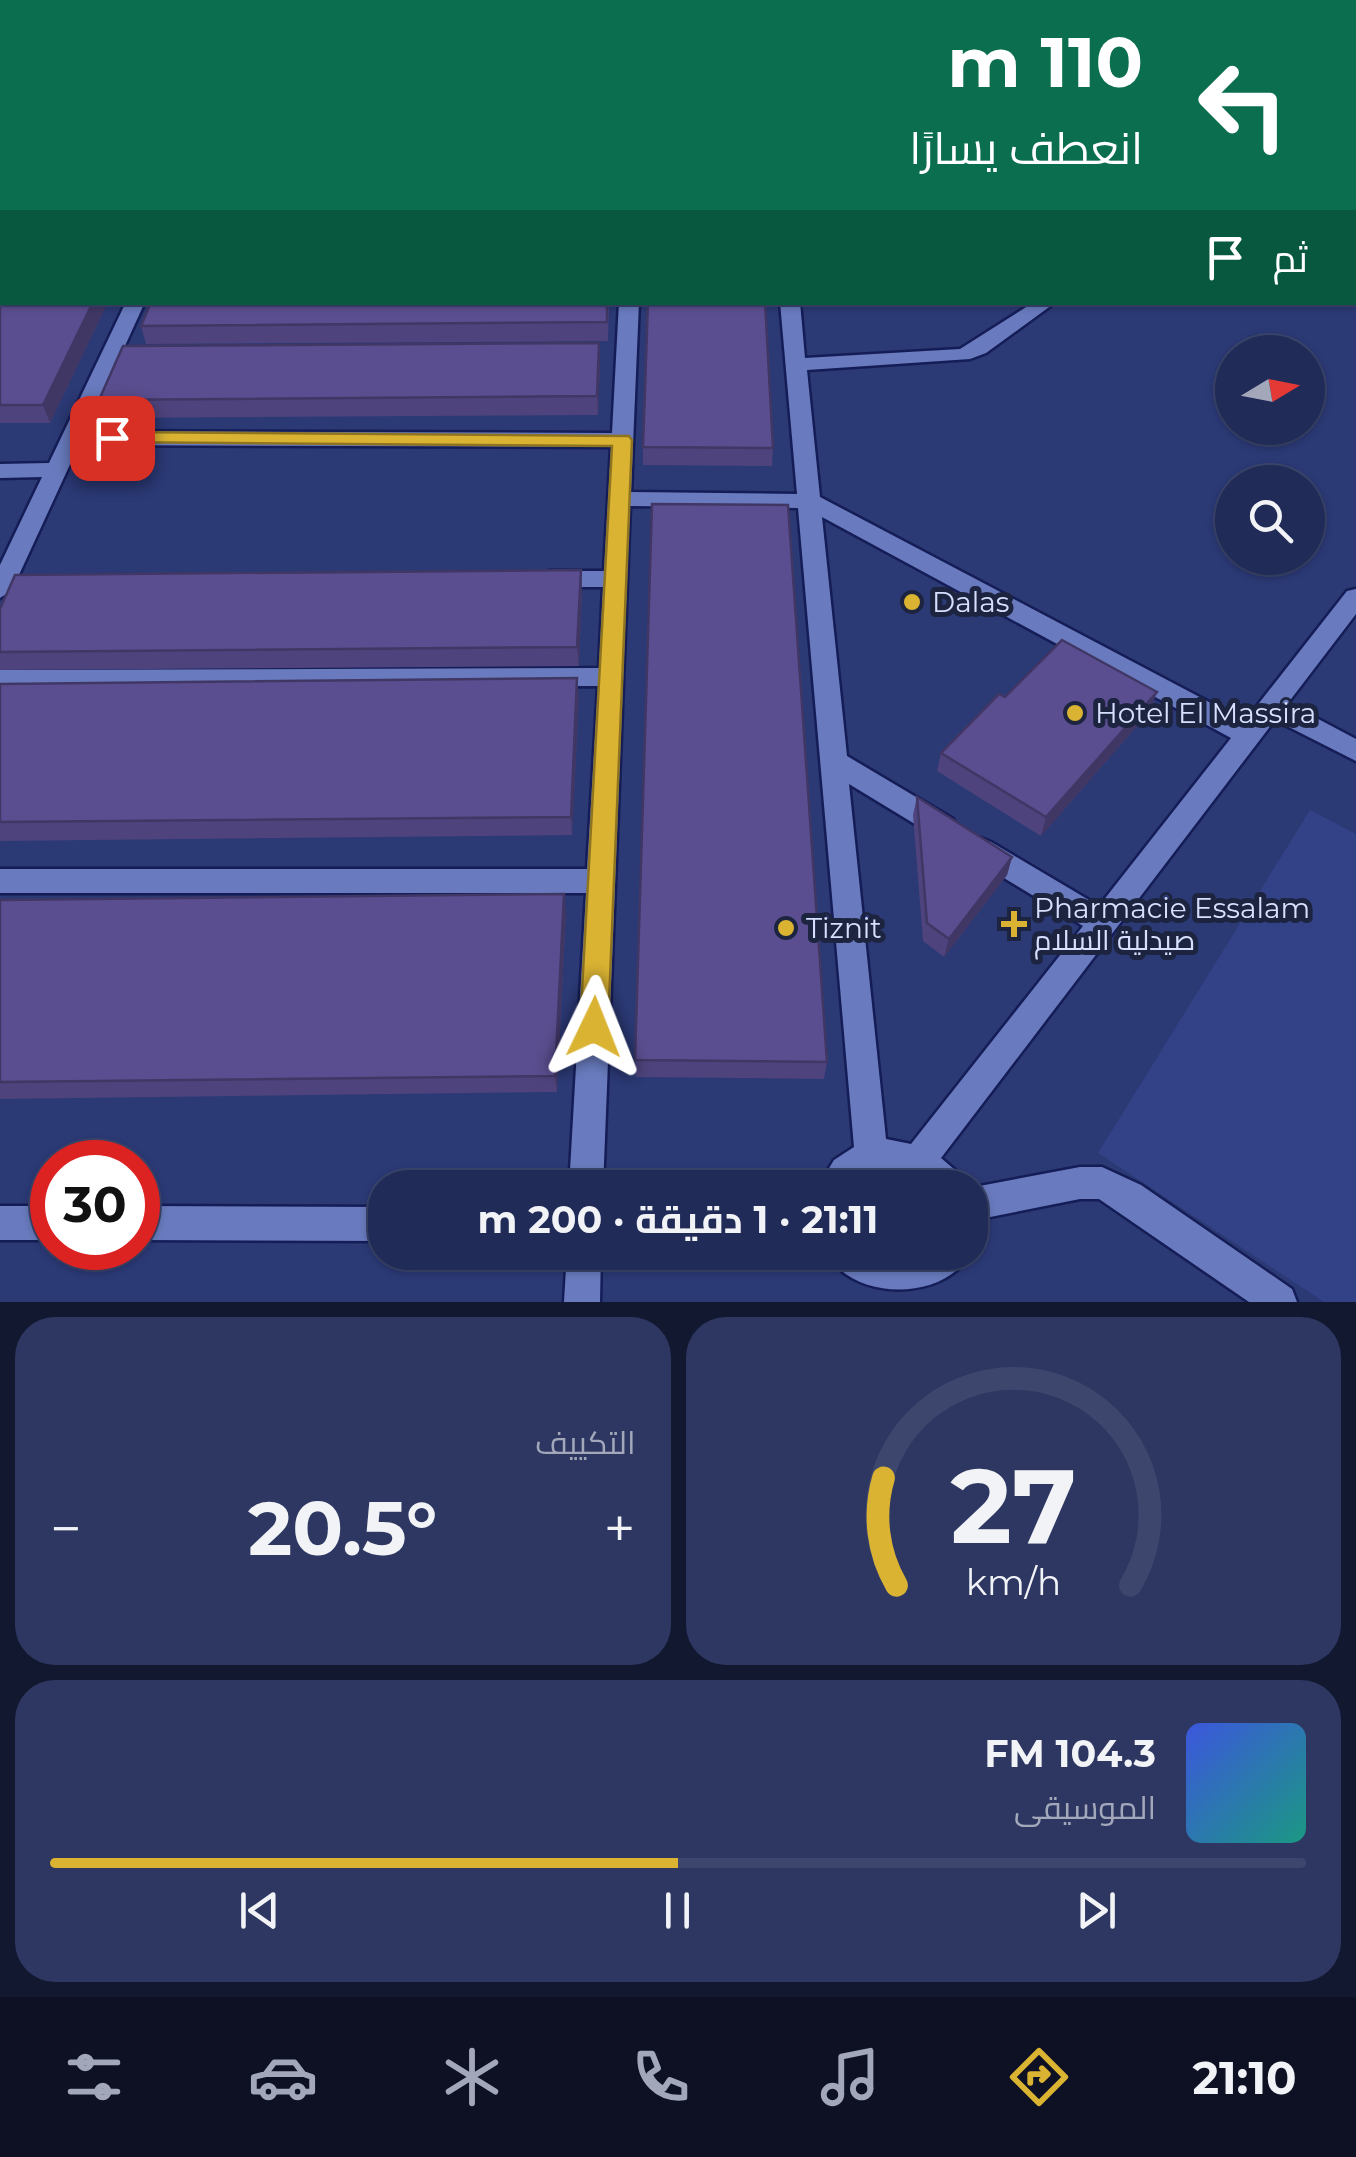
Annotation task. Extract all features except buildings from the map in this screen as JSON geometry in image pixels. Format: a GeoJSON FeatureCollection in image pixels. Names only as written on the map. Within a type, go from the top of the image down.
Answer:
{"type":"FeatureCollection","features":[{"type":"Feature","properties":{"kind":"street"},"geometry":{"type":"LineString","coordinates":[[9,585],[72,438],[121,353],[135,305]]}},
{"type":"Feature","properties":{"kind":"street"},"geometry":{"type":"LineString","coordinates":[[587,1170],[620,499],[622,440],[617,354],[628,305]]}},
{"type":"Feature","properties":{"kind":"street"},"geometry":{"type":"LineString","coordinates":[[790,305],[872,1155]]}},
{"type":"Feature","properties":{"kind":"street"},"geometry":{"type":"LineString","coordinates":[[796,365],[963,356],[1043,305]]}},
{"type":"Feature","properties":{"kind":"street"},"geometry":{"type":"LineString","coordinates":[[72,438],[622,440]]}},
{"type":"Feature","properties":{"kind":"street"},"geometry":{"type":"LineString","coordinates":[[0,471],[57,470]]}},
{"type":"Feature","properties":{"kind":"street"},"geometry":{"type":"LineString","coordinates":[[620,499],[810,501],[1246,734]]}},
{"type":"Feature","properties":{"kind":"street"},"geometry":{"type":"LineString","coordinates":[[517,580],[616,579]]}},
{"type":"Feature","properties":{"kind":"street"},"geometry":{"type":"LineString","coordinates":[[919,1160],[1356,597]]}},
{"type":"Feature","properties":{"kind":"street"},"geometry":{"type":"LineString","coordinates":[[0,679],[611,678]]}},
{"type":"Feature","properties":{"kind":"street"},"geometry":{"type":"LineString","coordinates":[[1270,705],[1356,750]]}},
{"type":"Feature","properties":{"kind":"street"},"geometry":{"type":"LineString","coordinates":[[834,762],[1102,922]]}},
{"type":"Feature","properties":{"kind":"street"},"geometry":{"type":"LineString","coordinates":[[0,881],[601,881]]}},
{"type":"Feature","properties":{"kind":"street"},"geometry":{"type":"LineString","coordinates":[[847,1170],[872,1155],[903,1154],[930,1170]]}},
{"type":"Feature","properties":{"kind":"street"},"geometry":{"type":"LineString","coordinates":[[988,1201],[1080,1184],[1102,1184],[1129,1197],[1279,1302]]}},
{"type":"Feature","properties":{"kind":"street"},"geometry":{"type":"LineString","coordinates":[[0,1223],[30,1223]]}},
{"type":"Feature","properties":{"kind":"street"},"geometry":{"type":"LineString","coordinates":[[160,1223],[368,1224]]}},
{"type":"Feature","properties":{"kind":"street"},"geometry":{"type":"LineString","coordinates":[[582,1302],[583,1270]]}},
{"type":"Feature","properties":{"kind":"street"},"geometry":{"type":"LineString","coordinates":[[859,1270],[883,1291],[913,1292],[939,1270]]}},
{"type":"Feature","properties":{"kind":"shaded area"},"geometry":{"type":"Polygon","coordinates":[[[1310,810],[1356,834],[1356,1302],[1324,1302],[1098,1153],[1310,810]]]}},
{"type":"Feature","properties":{"kind":"place","name":"Dalas"},"geometry":{"type":"Point","coordinates":[912,602]}},
{"type":"Feature","properties":{"kind":"place","name":"Hotel El Massira"},"geometry":{"type":"Point","coordinates":[1075,713]}},
{"type":"Feature","properties":{"kind":"place","name":"Pharmacie Essalam صيدلية السلام"},"geometry":{"type":"Point","coordinates":[1014,924]}},
{"type":"Feature","properties":{"kind":"place","name":"Tiznit"},"geometry":{"type":"Point","coordinates":[786,928]}},
{"type":"Feature","properties":{"kind":"route"},"geometry":{"type":"LineString","coordinates":[[112,438],[622,440],[594,1027]]}}]}
